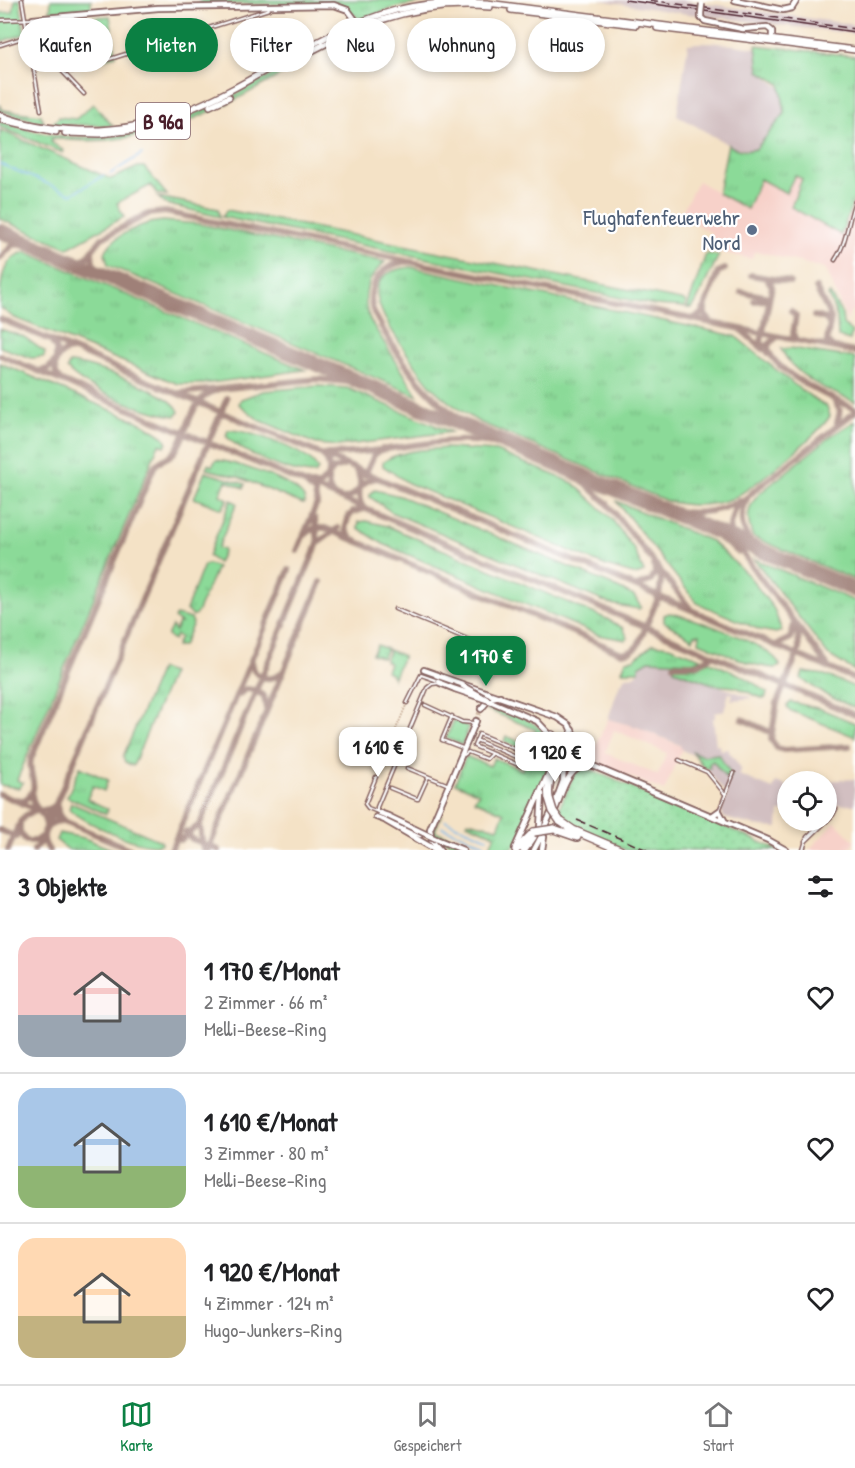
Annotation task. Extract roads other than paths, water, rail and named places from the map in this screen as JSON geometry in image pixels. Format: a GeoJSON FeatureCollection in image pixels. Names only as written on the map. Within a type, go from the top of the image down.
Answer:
{"type":"FeatureCollection","features":[{"type":"Feature","properties":{"kind":"highway"},"geometry":{"type":"LineString","coordinates":[[552,735],[558,755],[548,788],[553,811],[560,821],[573,830],[620,850]]}},
{"type":"Feature","properties":{"kind":"highway"},"geometry":{"type":"LineString","coordinates":[[549,798],[567,751]]}},
{"type":"Feature","properties":{"kind":"highway"},"geometry":{"type":"LineString","coordinates":[[515,850],[543,831]]}},
{"type":"Feature","properties":{"kind":"highway"},"geometry":{"type":"LineString","coordinates":[[524,850],[543,831]]}},
{"type":"Feature","properties":{"kind":"highway"},"geometry":{"type":"LineString","coordinates":[[543,831],[609,850]]}},
{"type":"Feature","properties":{"kind":"main road","name":"B 96a"},"geometry":{"type":"LineString","coordinates":[[379,18],[412,6],[464,2],[855,51]]}},
{"type":"Feature","properties":{"kind":"main road","name":"B 96a"},"geometry":{"type":"LineString","coordinates":[[0,117],[65,130],[96,131],[148,124],[190,111],[226,95],[326,42]]}},
{"type":"Feature","properties":{"kind":"street"},"geometry":{"type":"LineString","coordinates":[[22,0],[26,18]]}},
{"type":"Feature","properties":{"kind":"street"},"geometry":{"type":"LineString","coordinates":[[735,0],[783,10],[793,7],[797,0]]}},
{"type":"Feature","properties":{"kind":"street"},"geometry":{"type":"LineString","coordinates":[[703,2],[701,18],[705,21],[743,29],[759,27],[767,30],[770,40]]}},
{"type":"Feature","properties":{"kind":"street"},"geometry":{"type":"LineString","coordinates":[[44,18],[158,8],[328,5],[346,8],[352,18]]}},
{"type":"Feature","properties":{"kind":"street"},"geometry":{"type":"LineString","coordinates":[[113,59],[269,9]]}},
{"type":"Feature","properties":{"kind":"street"},"geometry":{"type":"LineString","coordinates":[[0,20],[18,19]]}},
{"type":"Feature","properties":{"kind":"street"},"geometry":{"type":"LineString","coordinates":[[0,45],[18,39]]}},
{"type":"Feature","properties":{"kind":"street"},"geometry":{"type":"LineString","coordinates":[[34,72],[41,110]]}},
{"type":"Feature","properties":{"kind":"street"},"geometry":{"type":"LineString","coordinates":[[62,72],[84,94]]}},
{"type":"Feature","properties":{"kind":"street"},"geometry":{"type":"LineString","coordinates":[[835,260],[843,246],[846,225],[855,201]]}},
{"type":"Feature","properties":{"kind":"street"},"geometry":{"type":"LineString","coordinates":[[395,609],[508,656]]}},
{"type":"Feature","properties":{"kind":"street"},"geometry":{"type":"LineString","coordinates":[[424,670],[490,701]]}},
{"type":"Feature","properties":{"kind":"street"},"geometry":{"type":"LineString","coordinates":[[407,703],[421,675],[537,721],[552,735],[554,756],[515,850]]}},
{"type":"Feature","properties":{"kind":"street"},"geometry":{"type":"LineString","coordinates":[[436,675],[556,717],[572,730],[574,756],[786,850]]}},
{"type":"Feature","properties":{"kind":"street"},"geometry":{"type":"LineString","coordinates":[[378,814],[381,797],[427,688],[432,684],[442,683]]}},
{"type":"Feature","properties":{"kind":"street"},"geometry":{"type":"LineString","coordinates":[[482,709],[490,698],[502,697]]}},
{"type":"Feature","properties":{"kind":"street"},"geometry":{"type":"LineString","coordinates":[[425,705],[474,723],[430,829],[432,841],[438,850]]}},
{"type":"Feature","properties":{"kind":"street"},"geometry":{"type":"LineString","coordinates":[[452,716],[442,740],[465,749]]}},
{"type":"Feature","properties":{"kind":"street"},"geometry":{"type":"LineString","coordinates":[[553,812],[563,781],[572,730]]}},
{"type":"Feature","properties":{"kind":"street"},"geometry":{"type":"LineString","coordinates":[[479,734],[526,753],[521,766],[489,753],[474,746],[479,734]]}},
{"type":"Feature","properties":{"kind":"street"},"geometry":{"type":"LineString","coordinates":[[476,740],[523,760]]}},
{"type":"Feature","properties":{"kind":"street"},"geometry":{"type":"LineString","coordinates":[[468,741],[470,751],[483,756],[489,753]]}},
{"type":"Feature","properties":{"kind":"street"},"geometry":{"type":"LineString","coordinates":[[460,760],[466,752],[486,759],[489,753]]}},
{"type":"Feature","properties":{"kind":"street"},"geometry":{"type":"LineString","coordinates":[[679,760],[707,772],[725,794]]}},
{"type":"Feature","properties":{"kind":"street"},"geometry":{"type":"LineString","coordinates":[[533,850],[573,771],[579,766],[590,765]]}},
{"type":"Feature","properties":{"kind":"street"},"geometry":{"type":"LineString","coordinates":[[406,768],[449,785]]}},
{"type":"Feature","properties":{"kind":"street"},"geometry":{"type":"LineString","coordinates":[[712,816],[719,811],[734,773]]}},
{"type":"Feature","properties":{"kind":"street"},"geometry":{"type":"LineString","coordinates":[[376,777],[365,804],[369,809],[427,846],[438,850]]}},
{"type":"Feature","properties":{"kind":"street"},"geometry":{"type":"LineString","coordinates":[[390,788],[418,799],[428,777]]}},
{"type":"Feature","properties":{"kind":"street"},"geometry":{"type":"LineString","coordinates":[[542,850],[543,831],[540,805],[545,781]]}},
{"type":"Feature","properties":{"kind":"street"},"geometry":{"type":"LineString","coordinates":[[719,811],[721,818],[728,823]]}},
{"type":"Feature","properties":{"kind":"street"},"geometry":{"type":"LineString","coordinates":[[387,819],[463,850]]}},
{"type":"Feature","properties":{"kind":"street"},"geometry":{"type":"LineString","coordinates":[[805,842],[816,831]]}},
{"type":"Feature","properties":{"kind":"street"},"geometry":{"type":"LineString","coordinates":[[803,850],[805,842],[816,831]]}},
{"type":"Feature","properties":{"kind":"waterway"},"geometry":{"type":"LineString","coordinates":[[110,174],[142,154]]}},
{"type":"Feature","properties":{"kind":"waterway"},"geometry":{"type":"LineString","coordinates":[[0,164],[72,194],[104,175]]}},
{"type":"Feature","properties":{"kind":"waterway"},"geometry":{"type":"LineString","coordinates":[[445,820],[459,827]]}},
{"type":"Feature","properties":{"kind":"waterway"},"geometry":{"type":"LineString","coordinates":[[442,827],[457,833]]}},
{"type":"Feature","properties":{"kind":"waterway"},"geometry":{"type":"LineString","coordinates":[[461,827],[487,838]]}},
{"type":"Feature","properties":{"kind":"waterway"},"geometry":{"type":"LineString","coordinates":[[459,834],[484,844]]}},
{"type":"Feature","properties":{"kind":"tunnel"},"geometry":{"type":"LineString","coordinates":[[376,777],[407,703]]}},
{"type":"Feature","properties":{"kind":"tunnel"},"geometry":{"type":"LineString","coordinates":[[476,721],[481,709]]}},
{"type":"Feature","properties":{"kind":"tram line"},"geometry":{"type":"LineString","coordinates":[[625,0],[855,32]]}},
{"type":"Feature","properties":{"kind":"railway"},"geometry":{"type":"LineString","coordinates":[[649,0],[855,29]]}},
{"type":"Feature","properties":{"kind":"railway"},"geometry":{"type":"LineString","coordinates":[[577,820],[647,850]]}},
{"type":"Feature","properties":{"kind":"place","name":"Flughafenfeuerwehr Nord"},"geometry":{"type":"Point","coordinates":[752,230]}}]}
